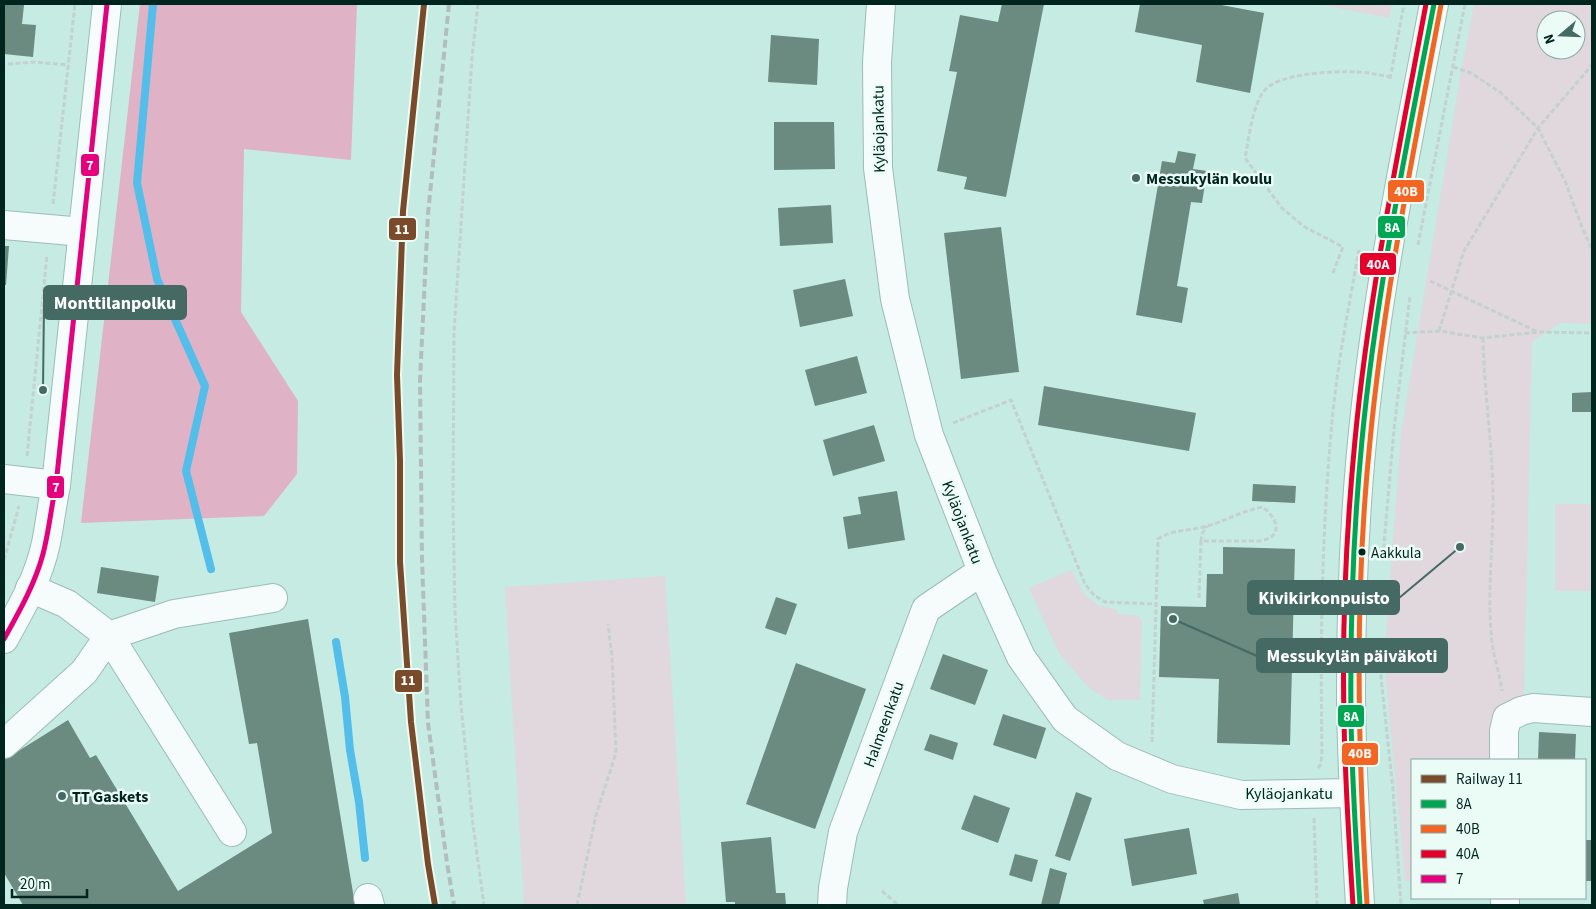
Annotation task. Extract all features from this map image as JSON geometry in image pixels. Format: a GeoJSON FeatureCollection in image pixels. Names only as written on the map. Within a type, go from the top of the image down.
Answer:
{"type":"FeatureCollection","features":[{"type":"Feature","properties":{"kind":"street"},"geometry":{"type":"LineString","coordinates":[[4,639],[30,588],[46,544],[56,485],[107,4]]}},
{"type":"Feature","properties":{"kind":"street","name":"Kyläojankatu"},"geometry":{"type":"LineString","coordinates":[[881,4],[877,62],[878,168],[895,299],[929,434],[982,571],[1021,657],[1065,719],[1118,756],[1172,779],[1241,795],[1354,793]]}},
{"type":"Feature","properties":{"kind":"street"},"geometry":{"type":"LineString","coordinates":[[1360,905],[1351,692],[1352,591],[1357,499],[1366,405],[1384,271],[1434,4]]}},
{"type":"Feature","properties":{"kind":"street"},"geometry":{"type":"LineString","coordinates":[[4,225],[83,232]]}},
{"type":"Feature","properties":{"kind":"street"},"geometry":{"type":"LineString","coordinates":[[14,480],[56,485]]}},
{"type":"Feature","properties":{"kind":"street","name":"Halmeenkatu"},"geometry":{"type":"LineString","coordinates":[[832,905],[833,888],[843,832],[926,608],[982,571]]}},
{"type":"Feature","properties":{"kind":"street"},"geometry":{"type":"LineString","coordinates":[[30,588],[67,604],[109,636],[232,832]]}},
{"type":"Feature","properties":{"kind":"street"},"geometry":{"type":"LineString","coordinates":[[4,744],[84,672],[109,636],[174,614],[273,598]]}},
{"type":"Feature","properties":{"kind":"street"},"geometry":{"type":"LineString","coordinates":[[1504,759],[1504,730],[1507,718],[1521,710],[1533,708],[1592,712]]}},
{"type":"Feature","properties":{"kind":"path"},"geometry":{"type":"LineString","coordinates":[[4,560],[50,229],[75,4]]}},
{"type":"Feature","properties":{"kind":"path"},"geometry":{"type":"LineString","coordinates":[[478,4],[472,57],[454,332],[453,506],[455,612],[462,705],[473,825],[484,905]]}},
{"type":"Feature","properties":{"kind":"path"},"geometry":{"type":"LineString","coordinates":[[1416,254],[1465,4]]}},
{"type":"Feature","properties":{"kind":"path"},"geometry":{"type":"LineString","coordinates":[[8,64],[35,62],[68,65]]}},
{"type":"Feature","properties":{"kind":"path"},"geometry":{"type":"LineString","coordinates":[[1439,331],[1464,251],[1538,128],[1592,65]]}},
{"type":"Feature","properties":{"kind":"path"},"geometry":{"type":"LineString","coordinates":[[1453,66],[1471,73],[1501,93],[1538,128],[1565,181],[1592,250]]}},
{"type":"Feature","properties":{"kind":"path"},"geometry":{"type":"LineString","coordinates":[[1333,272],[1343,247],[1304,226],[1282,208],[1246,158],[1256,107],[1264,90],[1285,77],[1321,73],[1358,72],[1391,77]]}},
{"type":"Feature","properties":{"kind":"path"},"geometry":{"type":"LineString","coordinates":[[1430,281],[1538,332]]}},
{"type":"Feature","properties":{"kind":"path"},"geometry":{"type":"LineString","coordinates":[[1382,561],[1394,429],[1410,290]]}},
{"type":"Feature","properties":{"kind":"path"},"geometry":{"type":"LineString","coordinates":[[1405,333],[1439,331],[1483,338],[1538,332],[1592,332]]}},
{"type":"Feature","properties":{"kind":"path"},"geometry":{"type":"LineString","coordinates":[[1483,338],[1492,474],[1491,620],[1494,650],[1507,718]]}},
{"type":"Feature","properties":{"kind":"path"},"geometry":{"type":"LineString","coordinates":[[952,424],[1011,400],[1085,584],[1094,596],[1105,602],[1156,604]]}},
{"type":"Feature","properties":{"kind":"path"},"geometry":{"type":"LineString","coordinates":[[1152,746],[1158,539],[1166,534],[1207,526],[1252,508],[1263,507],[1272,514],[1277,525],[1274,535],[1268,540],[1201,541]]}},
{"type":"Feature","properties":{"kind":"path"},"geometry":{"type":"LineString","coordinates":[[1199,598],[1201,541],[1202,534],[1207,526]]}},
{"type":"Feature","properties":{"kind":"path"},"geometry":{"type":"LineString","coordinates":[[577,905],[596,814],[616,754],[612,657],[608,624]]}},
{"type":"Feature","properties":{"kind":"path"},"geometry":{"type":"LineString","coordinates":[[1379,662],[1393,790],[1401,905]]}},
{"type":"Feature","properties":{"kind":"path"},"geometry":{"type":"LineString","coordinates":[[1314,794],[1317,905]]}},
{"type":"Feature","properties":{"kind":"path"},"geometry":{"type":"LineString","coordinates":[[882,891],[898,905]]}},
{"type":"Feature","properties":{"kind":"shaded area"},"geometry":{"type":"Polygon","coordinates":[[[140,4],[357,4],[351,160],[244,149],[241,312],[298,401],[297,474],[264,516],[81,523],[140,4]]]}},
{"type":"Feature","properties":{"kind":"shaded area"},"geometry":{"type":"Polygon","coordinates":[[[1318,4],[1392,4],[1389,18],[1318,4]]]}},
{"type":"Feature","properties":{"kind":"shaded area"},"geometry":{"type":"Polygon","coordinates":[[[1474,4],[1592,4],[1592,324],[1560,323],[1532,342],[1524,696],[1498,706],[1496,759],[1411,759],[1411,881],[1405,881],[1384,660],[1401,433],[1474,4]]]}},
{"type":"Feature","properties":{"kind":"shaded area"},"geometry":{"type":"Polygon","coordinates":[[[1555,504],[1592,504],[1592,591],[1555,591],[1555,504]]]}},
{"type":"Feature","properties":{"kind":"shaded area"},"geometry":{"type":"Polygon","coordinates":[[[1071,570],[1085,595],[1098,605],[1118,610],[1118,614],[1139,616],[1142,621],[1140,700],[1108,700],[1088,687],[1059,653],[1029,588],[1071,570]]]}},
{"type":"Feature","properties":{"kind":"shaded area"},"geometry":{"type":"Polygon","coordinates":[[[665,576],[686,905],[524,905],[505,587],[665,576]]]}},
{"type":"Feature","properties":{"kind":"building"},"geometry":{"type":"Polygon","coordinates":[[[4,4],[24,5],[22,24],[36,25],[33,57],[4,54],[4,4]]]}},
{"type":"Feature","properties":{"kind":"building"},"geometry":{"type":"Polygon","coordinates":[[[1002,4],[1044,4],[1006,197],[964,189],[967,177],[937,171],[957,72],[949,71],[960,15],[998,22],[1002,4]]]}},
{"type":"Feature","properties":{"kind":"building"},"geometry":{"type":"Polygon","coordinates":[[[1140,4],[1216,4],[1264,13],[1250,93],[1196,82],[1202,45],[1135,32],[1140,4]]]}},
{"type":"Feature","properties":{"kind":"building"},"geometry":{"type":"Polygon","coordinates":[[[771,35],[819,39],[817,85],[768,82],[771,35]]]}},
{"type":"Feature","properties":{"kind":"building"},"geometry":{"type":"Polygon","coordinates":[[[774,122],[834,122],[835,169],[774,170],[774,122]]]}},
{"type":"Feature","properties":{"kind":"building"},"geometry":{"type":"Polygon","coordinates":[[[1178,151],[1196,154],[1193,169],[1207,171],[1202,203],[1191,202],[1177,286],[1188,288],[1182,323],[1136,315],[1162,161],[1175,163],[1178,151]]]}},
{"type":"Feature","properties":{"kind":"building"},"geometry":{"type":"Polygon","coordinates":[[[831,205],[833,243],[780,246],[778,208],[831,205]]]}},
{"type":"Feature","properties":{"kind":"building"},"geometry":{"type":"Polygon","coordinates":[[[1001,227],[1019,372],[961,379],[944,233],[1001,227]]]}},
{"type":"Feature","properties":{"kind":"building"},"geometry":{"type":"Polygon","coordinates":[[[4,246],[9,246],[6,285],[4,285],[4,246]]]}},
{"type":"Feature","properties":{"kind":"building"},"geometry":{"type":"Polygon","coordinates":[[[845,279],[853,316],[800,327],[793,290],[845,279]]]}},
{"type":"Feature","properties":{"kind":"building"},"geometry":{"type":"Polygon","coordinates":[[[857,356],[867,393],[815,406],[805,370],[857,356]]]}},
{"type":"Feature","properties":{"kind":"building"},"geometry":{"type":"Polygon","coordinates":[[[1044,386],[1196,413],[1189,451],[1038,425],[1044,386]]]}},
{"type":"Feature","properties":{"kind":"building"},"geometry":{"type":"Polygon","coordinates":[[[1592,392],[1592,412],[1572,412],[1572,393],[1592,392]]]}},
{"type":"Feature","properties":{"kind":"building"},"geometry":{"type":"Polygon","coordinates":[[[874,425],[885,461],[833,476],[823,440],[874,425]]]}},
{"type":"Feature","properties":{"kind":"building"},"geometry":{"type":"Polygon","coordinates":[[[1253,484],[1296,486],[1295,503],[1252,501],[1253,484]]]}},
{"type":"Feature","properties":{"kind":"building"},"geometry":{"type":"Polygon","coordinates":[[[897,491],[905,540],[848,549],[843,517],[861,514],[858,497],[897,491]]]}},
{"type":"Feature","properties":{"kind":"building"},"geometry":{"type":"Polygon","coordinates":[[[1223,547],[1295,549],[1290,745],[1217,743],[1219,679],[1159,677],[1161,606],[1206,607],[1207,574],[1223,574],[1223,547]]]}},
{"type":"Feature","properties":{"kind":"building"},"geometry":{"type":"Polygon","coordinates":[[[101,567],[159,576],[155,602],[97,593],[101,567]]]}},
{"type":"Feature","properties":{"kind":"building"},"geometry":{"type":"Polygon","coordinates":[[[776,597],[797,604],[786,635],[765,628],[776,597]]]}},
{"type":"Feature","properties":{"kind":"building","name":"TT Gaskets"},"geometry":{"type":"Polygon","coordinates":[[[308,619],[355,905],[23,905],[4,873],[4,760],[68,720],[90,758],[96,755],[178,891],[272,833],[257,743],[249,744],[229,633],[308,619]]]}},
{"type":"Feature","properties":{"kind":"building"},"geometry":{"type":"Polygon","coordinates":[[[943,654],[988,670],[975,705],[930,689],[943,654]]]}},
{"type":"Feature","properties":{"kind":"building"},"geometry":{"type":"Polygon","coordinates":[[[796,663],[866,689],[815,829],[746,804],[796,663]]]}},
{"type":"Feature","properties":{"kind":"building"},"geometry":{"type":"Polygon","coordinates":[[[1003,714],[1046,728],[1036,759],[993,745],[1003,714]]]}},
{"type":"Feature","properties":{"kind":"building"},"geometry":{"type":"Polygon","coordinates":[[[1539,732],[1576,734],[1575,759],[1538,759],[1539,732]]]}},
{"type":"Feature","properties":{"kind":"building"},"geometry":{"type":"Polygon","coordinates":[[[930,734],[958,743],[953,760],[924,750],[930,734]]]}},
{"type":"Feature","properties":{"kind":"building"},"geometry":{"type":"Polygon","coordinates":[[[1076,792],[1092,798],[1070,861],[1055,856],[1076,792]]]}},
{"type":"Feature","properties":{"kind":"building"},"geometry":{"type":"Polygon","coordinates":[[[974,795],[1010,808],[998,843],[961,829],[974,795]]]}},
{"type":"Feature","properties":{"kind":"building"},"geometry":{"type":"Polygon","coordinates":[[[1189,828],[1197,874],[1132,886],[1124,839],[1189,828]]]}},
{"type":"Feature","properties":{"kind":"building"},"geometry":{"type":"Polygon","coordinates":[[[771,837],[776,893],[785,893],[786,905],[735,905],[735,902],[726,902],[721,842],[771,837]]]}},
{"type":"Feature","properties":{"kind":"building"},"geometry":{"type":"Polygon","coordinates":[[[1586,840],[1592,840],[1592,881],[1586,881],[1586,840]]]}},
{"type":"Feature","properties":{"kind":"building"},"geometry":{"type":"Polygon","coordinates":[[[1015,854],[1038,860],[1032,882],[1009,875],[1015,854]]]}},
{"type":"Feature","properties":{"kind":"building"},"geometry":{"type":"Polygon","coordinates":[[[1050,868],[1067,873],[1059,905],[1041,905],[1050,868]]]}},
{"type":"Feature","properties":{"kind":"building"},"geometry":{"type":"Polygon","coordinates":[[[1238,893],[1240,905],[1204,905],[1203,900],[1238,893]]]}},
{"type":"Feature","properties":{"kind":"waterway"},"geometry":{"type":"LineString","coordinates":[[153,4],[137,183],[157,279],[205,386],[186,471],[211,569]]}},
{"type":"Feature","properties":{"kind":"waterway"},"geometry":{"type":"LineString","coordinates":[[336,642],[345,697],[350,750],[359,802],[365,858]]}},
{"type":"Feature","properties":{"kind":"railway"},"geometry":{"type":"LineString","coordinates":[[449,4],[428,214],[420,380],[422,560],[428,723],[454,905]]}},
{"type":"Feature","properties":{"kind":"rail line","name":"11"},"geometry":{"type":"LineString","coordinates":[[424,4],[403,211],[397,375],[400,461],[400,562],[411,722],[428,864],[435,905]]}},
{"type":"Feature","properties":{"kind":"transit line","name":"7"},"geometry":{"type":"LineString","coordinates":[[4,639],[26,598],[40,565],[56,485],[107,4]]}},
{"type":"Feature","properties":{"kind":"transit line","name":"40A"},"geometry":{"type":"LineString","coordinates":[[1353,905],[1346,789],[1344,683],[1345,579],[1352,475],[1361,385],[1376,276],[1426,4]]}},
{"type":"Feature","properties":{"kind":"transit line","name":"8A"},"geometry":{"type":"LineString","coordinates":[[1360,905],[1353,789],[1351,683],[1356,510],[1375,330],[1434,4]]}},
{"type":"Feature","properties":{"kind":"transit line","name":"40B"},"geometry":{"type":"LineString","coordinates":[[1367,905],[1361,788],[1359,673],[1365,499],[1376,386],[1391,277],[1441,5]]}},
{"type":"Feature","properties":{"kind":"place","name":"Messukylän koulu"},"geometry":{"type":"Point","coordinates":[1136,178]}},
{"type":"Feature","properties":{"kind":"place","name":"Monttilanpolku"},"geometry":{"type":"Point","coordinates":[43,390]}},
{"type":"Feature","properties":{"kind":"place","name":"Kivikirkonpuisto"},"geometry":{"type":"Point","coordinates":[1460,547]}},
{"type":"Feature","properties":{"kind":"place","name":"Aakkula"},"geometry":{"type":"Point","coordinates":[1362,552]}},
{"type":"Feature","properties":{"kind":"place","name":"Messukylän päiväkoti"},"geometry":{"type":"Point","coordinates":[1173,619]}},
{"type":"Feature","properties":{"kind":"place","name":"TT Gaskets"},"geometry":{"type":"Point","coordinates":[62,796]}}]}
